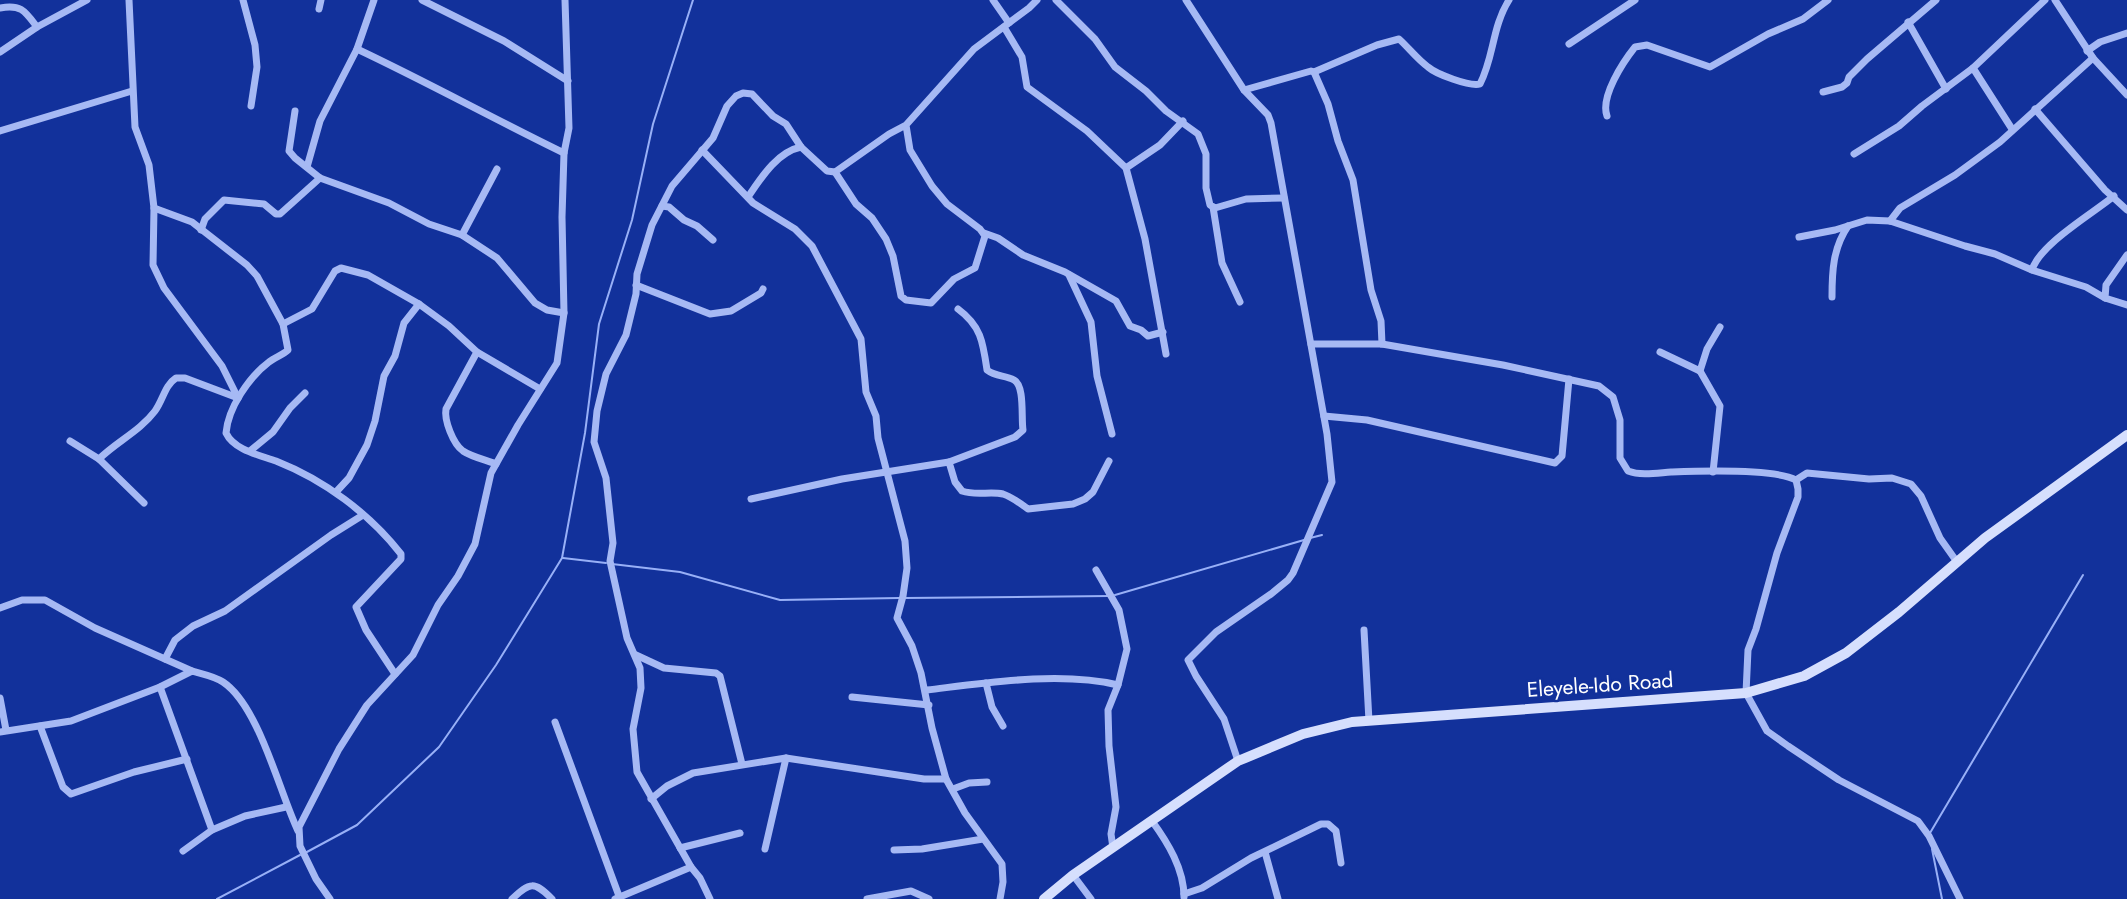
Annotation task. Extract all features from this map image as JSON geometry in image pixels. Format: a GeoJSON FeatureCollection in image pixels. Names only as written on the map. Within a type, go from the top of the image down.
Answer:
{"type":"FeatureCollection","features":[{"type":"Feature","properties":{"kind":"main road","name":"Eleyele-Ido Road"},"geometry":{"type":"LineString","coordinates":[[1044,899],[1238,761],[1303,734],[1331,726],[1368,721],[1746,694],[1804,676],[1846,653],[1985,538],[2127,435]]}},
{"type":"Feature","properties":{"kind":"street"},"geometry":{"type":"LineString","coordinates":[[0,52],[75,3],[88,0]]}},
{"type":"Feature","properties":{"kind":"street"},"geometry":{"type":"LineString","coordinates":[[129,0],[135,127],[149,164],[154,208],[152,245],[156,274],[222,366],[239,398]]}},
{"type":"Feature","properties":{"kind":"street"},"geometry":{"type":"LineString","coordinates":[[243,0],[255,45],[257,67],[251,106]]}},
{"type":"Feature","properties":{"kind":"street"},"geometry":{"type":"LineString","coordinates":[[318,9],[321,0]]}},
{"type":"Feature","properties":{"kind":"street"},"geometry":{"type":"LineString","coordinates":[[307,167],[320,121],[357,49],[374,0]]}},
{"type":"Feature","properties":{"kind":"street"},"geometry":{"type":"LineString","coordinates":[[422,0],[504,41],[568,81]]}},
{"type":"Feature","properties":{"kind":"street"},"geometry":{"type":"LineString","coordinates":[[299,834],[303,819],[339,749],[367,705],[419,645],[438,605],[458,576],[475,544],[487,486],[496,464],[557,363],[564,313],[562,217],[564,153],[569,128],[565,0]]}},
{"type":"Feature","properties":{"kind":"street"},"geometry":{"type":"LineString","coordinates":[[993,0],[1022,57],[1027,87],[1087,131],[1126,168],[1145,239],[1166,354]]}},
{"type":"Feature","properties":{"kind":"street"},"geometry":{"type":"LineString","coordinates":[[710,899],[637,772],[633,729],[640,680],[636,655],[627,638],[610,561],[613,542],[607,478],[593,434],[606,374],[626,335],[635,299],[636,274],[646,240],[680,173],[718,129],[727,106],[736,96],[748,93],[772,116],[786,124],[801,146],[827,171],[835,172],[881,139],[906,125],[974,49],[1037,0]]}},
{"type":"Feature","properties":{"kind":"street"},"geometry":{"type":"LineString","coordinates":[[1056,0],[1095,39],[1115,67],[1166,111],[1183,121],[1202,140],[1206,154],[1206,188],[1209,203],[1213,207],[1222,263],[1240,302]]}},
{"type":"Feature","properties":{"kind":"street"},"geometry":{"type":"LineString","coordinates":[[1244,90],[1314,72],[1377,45],[1399,39],[1429,69],[1474,86],[1480,84],[1485,75],[1492,41],[1503,9],[1509,0]]}},
{"type":"Feature","properties":{"kind":"street"},"geometry":{"type":"LineString","coordinates":[[1569,44],[1635,0]]}},
{"type":"Feature","properties":{"kind":"street"},"geometry":{"type":"LineString","coordinates":[[1607,116],[1607,94],[1636,47],[1647,45],[1710,67],[1768,34],[1802,19],[1828,0]]}},
{"type":"Feature","properties":{"kind":"street"},"geometry":{"type":"LineString","coordinates":[[1823,92],[1847,83],[1859,67],[1936,0]]}},
{"type":"Feature","properties":{"kind":"street"},"geometry":{"type":"LineString","coordinates":[[1854,154],[1899,126],[1973,68],[2045,0]]}},
{"type":"Feature","properties":{"kind":"street"},"geometry":{"type":"LineString","coordinates":[[2055,0],[2087,51],[2127,94]]}},
{"type":"Feature","properties":{"kind":"street"},"geometry":{"type":"LineString","coordinates":[[1189,1],[1195,16],[1244,90],[1270,119],[1324,415],[1332,482],[1289,580],[1216,632],[1188,660],[1224,719],[1238,761]]}},
{"type":"Feature","properties":{"kind":"street"},"geometry":{"type":"LineString","coordinates":[[0,8],[13,6],[22,9],[37,27]]}},
{"type":"Feature","properties":{"kind":"street"},"geometry":{"type":"LineString","coordinates":[[1908,22],[1946,89]]}},
{"type":"Feature","properties":{"kind":"street"},"geometry":{"type":"LineString","coordinates":[[2087,51],[2100,42],[2127,33]]}},
{"type":"Feature","properties":{"kind":"street"},"geometry":{"type":"LineString","coordinates":[[357,49],[564,153]]}},
{"type":"Feature","properties":{"kind":"street"},"geometry":{"type":"LineString","coordinates":[[1890,221],[1900,208],[1971,165],[2000,142],[2093,58]]}},
{"type":"Feature","properties":{"kind":"street"},"geometry":{"type":"LineString","coordinates":[[1973,68],[2012,129]]}},
{"type":"Feature","properties":{"kind":"street"},"geometry":{"type":"LineString","coordinates":[[1314,72],[1328,104],[1353,180],[1371,290],[1381,321],[1382,344]]}},
{"type":"Feature","properties":{"kind":"street"},"geometry":{"type":"LineString","coordinates":[[0,131],[132,91]]}},
{"type":"Feature","properties":{"kind":"street"},"geometry":{"type":"LineString","coordinates":[[2035,109],[2105,190],[2127,210]]}},
{"type":"Feature","properties":{"kind":"street"},"geometry":{"type":"LineString","coordinates":[[295,111],[289,151],[320,178],[389,203],[429,224],[462,235],[497,258],[534,303],[547,310],[564,313]]}},
{"type":"Feature","properties":{"kind":"street"},"geometry":{"type":"LineString","coordinates":[[1126,168],[1160,145],[1183,121]]}},
{"type":"Feature","properties":{"kind":"street"},"geometry":{"type":"LineString","coordinates":[[906,125],[910,150],[932,187],[947,204],[984,233],[998,238],[1023,255],[1069,274],[1116,301],[1130,326],[1141,330],[1148,337],[1163,332]]}},
{"type":"Feature","properties":{"kind":"street"},"geometry":{"type":"LineString","coordinates":[[748,197],[783,155],[792,148],[801,146]]}},
{"type":"Feature","properties":{"kind":"street"},"geometry":{"type":"LineString","coordinates":[[702,150],[759,207],[795,229],[812,246],[862,339],[866,392],[876,416],[878,438],[889,473],[892,499],[903,528],[907,556],[905,586],[897,618],[912,646],[927,690],[932,728],[946,779],[965,813],[1002,864],[1000,899]]}},
{"type":"Feature","properties":{"kind":"street"},"geometry":{"type":"LineString","coordinates":[[462,235],[497,170]]}},
{"type":"Feature","properties":{"kind":"street"},"geometry":{"type":"LineString","coordinates":[[835,172],[856,204],[872,218],[886,239],[893,256],[900,293],[906,300],[931,303],[954,279],[975,268],[985,239],[984,233]]}},
{"type":"Feature","properties":{"kind":"street"},"geometry":{"type":"LineString","coordinates":[[201,230],[205,219],[224,200],[264,204],[276,214],[280,214],[320,178]]}},
{"type":"Feature","properties":{"kind":"street"},"geometry":{"type":"LineString","coordinates":[[2032,270],[2037,257],[2056,239],[2114,196]]}},
{"type":"Feature","properties":{"kind":"street"},"geometry":{"type":"LineString","coordinates":[[1213,207],[1246,199],[1284,198]]}},
{"type":"Feature","properties":{"kind":"street"},"geometry":{"type":"LineString","coordinates":[[662,206],[669,207],[713,240]]}},
{"type":"Feature","properties":{"kind":"street"},"geometry":{"type":"LineString","coordinates":[[154,208],[185,218],[247,265],[257,276],[284,324],[288,350],[269,362],[254,377],[239,398],[226,425],[226,433],[234,445],[288,466],[336,492],[401,554],[401,558],[356,607],[366,630],[395,674]]}},
{"type":"Feature","properties":{"kind":"street"},"geometry":{"type":"LineString","coordinates":[[1799,237],[1867,220],[1890,221],[1995,254],[2127,305]]}},
{"type":"Feature","properties":{"kind":"street"},"geometry":{"type":"LineString","coordinates":[[1832,298],[1832,272],[1837,244],[1848,225]]}},
{"type":"Feature","properties":{"kind":"street"},"geometry":{"type":"LineString","coordinates":[[2105,298],[2106,285],[2127,255]]}},
{"type":"Feature","properties":{"kind":"street"},"geometry":{"type":"LineString","coordinates":[[284,324],[312,309],[335,271],[341,268],[368,275],[419,304],[449,326],[477,352],[540,389]]}},
{"type":"Feature","properties":{"kind":"street"},"geometry":{"type":"LineString","coordinates":[[1069,274],[1091,323],[1097,376],[1112,434]]}},
{"type":"Feature","properties":{"kind":"street"},"geometry":{"type":"LineString","coordinates":[[636,285],[710,314],[731,310],[761,293],[763,289]]}},
{"type":"Feature","properties":{"kind":"street"},"geometry":{"type":"LineString","coordinates":[[336,492],[349,478],[368,445],[384,376],[394,356],[404,323],[419,304]]}},
{"type":"Feature","properties":{"kind":"street"},"geometry":{"type":"LineString","coordinates":[[751,499],[842,479],[949,462],[1015,437],[1023,429],[1018,383],[1013,379],[995,376],[987,370],[981,339],[973,320],[958,309]]}},
{"type":"Feature","properties":{"kind":"street"},"geometry":{"type":"LineString","coordinates":[[1700,371],[1707,349],[1720,327]]}},
{"type":"Feature","properties":{"kind":"street"},"geometry":{"type":"LineString","coordinates":[[1311,344],[1382,344],[1599,386],[1613,397],[1620,420],[1620,458],[1628,471],[1640,474],[1777,474],[1796,480],[1807,473],[1892,478],[1911,484],[1921,496],[1940,538],[1956,562]]}},
{"type":"Feature","properties":{"kind":"street"},"geometry":{"type":"LineString","coordinates":[[477,352],[445,415],[463,451],[496,464]]}},
{"type":"Feature","properties":{"kind":"street"},"geometry":{"type":"LineString","coordinates":[[1660,352],[1700,371],[1720,406],[1713,472]]}},
{"type":"Feature","properties":{"kind":"street"},"geometry":{"type":"LineString","coordinates":[[99,459],[149,417],[169,384],[176,378],[185,378],[239,398]]}},
{"type":"Feature","properties":{"kind":"street"},"geometry":{"type":"LineString","coordinates":[[1324,415],[1367,420],[1555,463],[1562,457],[1569,379]]}},
{"type":"Feature","properties":{"kind":"street"},"geometry":{"type":"LineString","coordinates":[[250,451],[272,432],[305,393]]}},
{"type":"Feature","properties":{"kind":"street"},"geometry":{"type":"LineString","coordinates":[[70,441],[99,459],[144,503]]}},
{"type":"Feature","properties":{"kind":"street"},"geometry":{"type":"LineString","coordinates":[[949,462],[955,482],[962,491],[1001,494],[1015,499],[1028,509],[1073,504],[1084,499],[1093,492],[1109,461]]}},
{"type":"Feature","properties":{"kind":"street"},"geometry":{"type":"LineString","coordinates":[[1796,480],[1798,497],[1777,553],[1748,650],[1746,694],[1767,731],[1839,780],[1918,821],[1929,836],[1960,899]]}},
{"type":"Feature","properties":{"kind":"street"},"geometry":{"type":"LineString","coordinates":[[164,659],[175,640],[193,626],[225,611],[363,515]]}},
{"type":"Feature","properties":{"kind":"street"},"geometry":{"type":"LineString","coordinates":[[1096,570],[1119,610],[1127,649],[1118,685],[1108,710],[1116,807],[1111,834],[1114,849]]}},
{"type":"Feature","properties":{"kind":"street"},"geometry":{"type":"LineString","coordinates":[[0,608],[22,600],[45,600],[95,628],[223,682],[245,705],[299,834],[302,849],[316,879],[330,899]]}},
{"type":"Feature","properties":{"kind":"street"},"geometry":{"type":"LineString","coordinates":[[1364,630],[1368,721]]}},
{"type":"Feature","properties":{"kind":"street"},"geometry":{"type":"LineString","coordinates":[[636,655],[664,668],[716,673],[720,676],[742,764]]}},
{"type":"Feature","properties":{"kind":"street"},"geometry":{"type":"LineString","coordinates":[[0,698],[3,731],[71,722],[160,687],[192,671]]}},
{"type":"Feature","properties":{"kind":"street"},"geometry":{"type":"LineString","coordinates":[[927,690],[1061,678],[1097,680],[1118,685]]}},
{"type":"Feature","properties":{"kind":"street"},"geometry":{"type":"LineString","coordinates":[[986,683],[992,707],[1003,726]]}},
{"type":"Feature","properties":{"kind":"street"},"geometry":{"type":"LineString","coordinates":[[160,687],[212,830]]}},
{"type":"Feature","properties":{"kind":"street"},"geometry":{"type":"LineString","coordinates":[[852,697],[929,705]]}},
{"type":"Feature","properties":{"kind":"street"},"geometry":{"type":"LineString","coordinates":[[555,722],[617,897],[691,867]]}},
{"type":"Feature","properties":{"kind":"street"},"geometry":{"type":"LineString","coordinates":[[40,726],[63,787],[71,794],[134,772],[187,760]]}},
{"type":"Feature","properties":{"kind":"street"},"geometry":{"type":"LineString","coordinates":[[651,799],[667,786],[693,773],[786,758],[924,779],[946,779]]}},
{"type":"Feature","properties":{"kind":"street"},"geometry":{"type":"LineString","coordinates":[[765,849],[786,758]]}},
{"type":"Feature","properties":{"kind":"street"},"geometry":{"type":"LineString","coordinates":[[953,789],[969,783],[987,782]]}},
{"type":"Feature","properties":{"kind":"street"},"geometry":{"type":"LineString","coordinates":[[183,851],[212,830],[246,816],[286,807]]}},
{"type":"Feature","properties":{"kind":"street"},"geometry":{"type":"LineString","coordinates":[[1152,821],[1172,853],[1184,885],[1184,897],[1321,824],[1328,824],[1336,831],[1341,863]]}},
{"type":"Feature","properties":{"kind":"street"},"geometry":{"type":"LineString","coordinates":[[680,848],[740,832]]}},
{"type":"Feature","properties":{"kind":"street"},"geometry":{"type":"LineString","coordinates":[[894,850],[922,849],[983,839]]}},
{"type":"Feature","properties":{"kind":"street"},"geometry":{"type":"LineString","coordinates":[[1265,852],[1278,899]]}},
{"type":"Feature","properties":{"kind":"street"},"geometry":{"type":"LineString","coordinates":[[1073,876],[1091,899]]}},
{"type":"Feature","properties":{"kind":"street"},"geometry":{"type":"LineString","coordinates":[[512,899],[534,884],[552,899]]}},
{"type":"Feature","properties":{"kind":"street"},"geometry":{"type":"LineString","coordinates":[[631,891],[635,899]]}},
{"type":"Feature","properties":{"kind":"street"},"geometry":{"type":"LineString","coordinates":[[867,899],[911,891],[929,899]]}},
{"type":"Feature","properties":{"kind":"waterway"},"geometry":{"type":"LineString","coordinates":[[305,853],[357,825],[439,747],[496,665],[562,558],[585,433],[599,324],[632,220],[653,124],[693,0]]}},
{"type":"Feature","properties":{"kind":"waterway"},"geometry":{"type":"LineString","coordinates":[[1310,538],[1322,535]]}},
{"type":"Feature","properties":{"kind":"waterway"},"geometry":{"type":"LineString","coordinates":[[1115,595],[1304,540]]}},
{"type":"Feature","properties":{"kind":"waterway"},"geometry":{"type":"LineString","coordinates":[[563,558],[606,563]]}},
{"type":"Feature","properties":{"kind":"waterway"},"geometry":{"type":"LineString","coordinates":[[612,564],[680,572],[780,600],[899,598]]}},
{"type":"Feature","properties":{"kind":"waterway"},"geometry":{"type":"LineString","coordinates":[[1930,833],[2083,575]]}},
{"type":"Feature","properties":{"kind":"waterway"},"geometry":{"type":"LineString","coordinates":[[905,598],[1109,596]]}},
{"type":"Feature","properties":{"kind":"waterway"},"geometry":{"type":"LineString","coordinates":[[1932,849],[1942,899]]}},
{"type":"Feature","properties":{"kind":"waterway"},"geometry":{"type":"LineString","coordinates":[[217,899],[300,855]]}}]}
